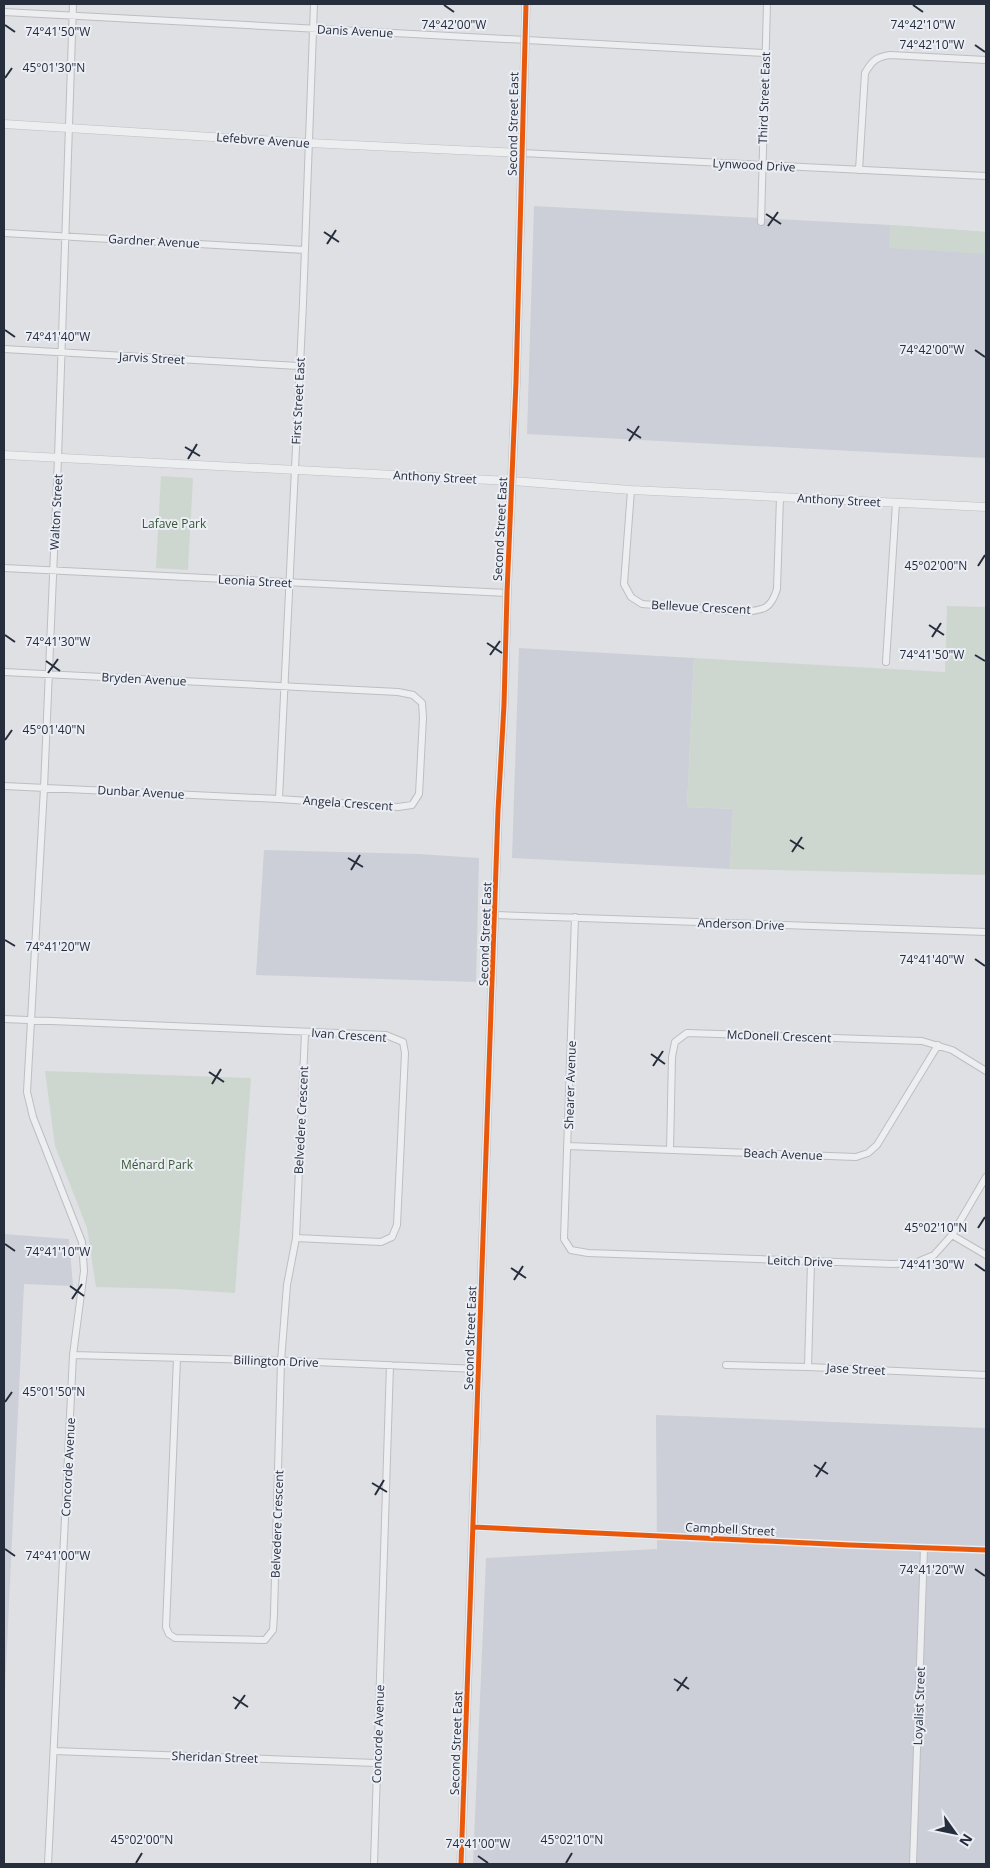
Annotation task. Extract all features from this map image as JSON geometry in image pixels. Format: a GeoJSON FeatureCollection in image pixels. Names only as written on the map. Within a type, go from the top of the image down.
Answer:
{"type":"FeatureCollection","features":[{"type":"Feature","properties":{"kind":"main road","name":"Second Street East"},"geometry":{"type":"LineString","coordinates":[[461,1864],[512,481],[526,4]]}},
{"type":"Feature","properties":{"kind":"street","name":"Walton Street"},"geometry":{"type":"LineString","coordinates":[[31,1020],[44,788],[58,458],[73,4]]}},
{"type":"Feature","properties":{"kind":"street","name":"First Street East"},"geometry":{"type":"LineString","coordinates":[[279,799],[305,250],[314,4]]}},
{"type":"Feature","properties":{"kind":"street","name":"Third Street East"},"geometry":{"type":"LineString","coordinates":[[761,222],[767,4]]}},
{"type":"Feature","properties":{"kind":"street","name":"Danis Avenue"},"geometry":{"type":"LineString","coordinates":[[4,12],[766,53]]}},
{"type":"Feature","properties":{"kind":"street"},"geometry":{"type":"LineString","coordinates":[[859,170],[865,73],[872,62],[878,57],[890,55],[986,60]]}},
{"type":"Feature","properties":{"kind":"street","name":"Lefebvre Avenue"},"geometry":{"type":"LineString","coordinates":[[4,124],[309,143],[522,152]]}},
{"type":"Feature","properties":{"kind":"street","name":"Lynwood Drive"},"geometry":{"type":"LineString","coordinates":[[522,152],[762,166],[986,176]]}},
{"type":"Feature","properties":{"kind":"street","name":"Gardner Avenue"},"geometry":{"type":"LineString","coordinates":[[4,233],[305,250]]}},
{"type":"Feature","properties":{"kind":"street","name":"Jarvis Street"},"geometry":{"type":"LineString","coordinates":[[4,349],[299,366]]}},
{"type":"Feature","properties":{"kind":"street","name":"Anthony Street"},"geometry":{"type":"LineString","coordinates":[[4,455],[512,481],[631,490],[986,507]]}},
{"type":"Feature","properties":{"kind":"street","name":"Bellevue Crescent"},"geometry":{"type":"LineString","coordinates":[[631,490],[624,584],[631,597],[642,604],[744,612],[761,610],[773,603],[777,589],[780,497]]}},
{"type":"Feature","properties":{"kind":"street"},"geometry":{"type":"LineString","coordinates":[[886,662],[896,503]]}},
{"type":"Feature","properties":{"kind":"street","name":"Leonia Street"},"geometry":{"type":"LineString","coordinates":[[4,568],[507,593]]}},
{"type":"Feature","properties":{"kind":"street","name":"Bryden Avenue"},"geometry":{"type":"LineString","coordinates":[[4,672],[285,687]]}},
{"type":"Feature","properties":{"kind":"street","name":"Angela Crescent"},"geometry":{"type":"LineString","coordinates":[[279,799],[398,807],[412,805],[419,794],[423,718],[422,703],[414,695],[398,692],[285,687]]}},
{"type":"Feature","properties":{"kind":"street","name":"Dunbar Avenue"},"geometry":{"type":"LineString","coordinates":[[4,786],[279,799]]}},
{"type":"Feature","properties":{"kind":"street","name":"Anderson Drive"},"geometry":{"type":"LineString","coordinates":[[496,915],[870,930],[986,932]]}},
{"type":"Feature","properties":{"kind":"street","name":"Shearer Avenue"},"geometry":{"type":"LineString","coordinates":[[571,1250],[564,1239],[575,917]]}},
{"type":"Feature","properties":{"kind":"street","name":"Ivan Crescent"},"geometry":{"type":"LineString","coordinates":[[4,1019],[386,1035],[403,1042],[405,1053],[398,1216],[397,1225],[392,1237],[381,1242],[296,1238]]}},
{"type":"Feature","properties":{"kind":"street","name":"Concorde Avenue"},"geometry":{"type":"LineString","coordinates":[[31,1020],[27,1092],[31,1109],[82,1242],[84,1270],[73,1355],[48,1864]]}},
{"type":"Feature","properties":{"kind":"street","name":"Belvedere Crescent"},"geometry":{"type":"LineString","coordinates":[[177,1358],[166,1627],[169,1634],[175,1638],[265,1640],[273,1630],[281,1360],[286,1286],[296,1238],[305,1032]]}},
{"type":"Feature","properties":{"kind":"street","name":"McDonell Crescent"},"geometry":{"type":"LineString","coordinates":[[670,1150],[672,1057],[676,1042],[688,1033],[922,1041],[952,1050],[986,1071]]}},
{"type":"Feature","properties":{"kind":"street","name":"Beach Avenue"},"geometry":{"type":"LineString","coordinates":[[568,1146],[856,1157],[868,1153],[877,1145],[938,1045]]}},
{"type":"Feature","properties":{"kind":"street","name":"Leitch Drive"},"geometry":{"type":"LineString","coordinates":[[571,1250],[588,1254],[811,1262],[915,1263],[934,1255],[952,1235],[986,1177]]}},
{"type":"Feature","properties":{"kind":"street"},"geometry":{"type":"LineString","coordinates":[[952,1235],[986,1255]]}},
{"type":"Feature","properties":{"kind":"street"},"geometry":{"type":"LineString","coordinates":[[808,1367],[811,1262]]}},
{"type":"Feature","properties":{"kind":"street","name":"Billington Drive"},"geometry":{"type":"LineString","coordinates":[[73,1355],[281,1360],[478,1369]]}},
{"type":"Feature","properties":{"kind":"street","name":"Concorde Avenue"},"geometry":{"type":"LineString","coordinates":[[374,1864],[390,1365]]}},
{"type":"Feature","properties":{"kind":"street","name":"Jase Street"},"geometry":{"type":"LineString","coordinates":[[726,1365],[986,1375]]}},
{"type":"Feature","properties":{"kind":"street","name":"Campbell Street"},"geometry":{"type":"LineString","coordinates":[[473,1527],[986,1550]]}},
{"type":"Feature","properties":{"kind":"street","name":"Loyalist Street"},"geometry":{"type":"LineString","coordinates":[[913,1864],[924,1548]]}},
{"type":"Feature","properties":{"kind":"street","name":"Sheridan Street"},"geometry":{"type":"LineString","coordinates":[[54,1751],[376,1763]]}},
{"type":"Feature","properties":{"kind":"shaded area"},"geometry":{"type":"Polygon","coordinates":[[[534,206],[986,232],[986,458],[527,434],[534,206]]]}},
{"type":"Feature","properties":{"kind":"shaded area"},"geometry":{"type":"Polygon","coordinates":[[[519,648],[694,658],[687,807],[733,809],[730,869],[512,858],[519,648]]]}},
{"type":"Feature","properties":{"kind":"shaded area"},"geometry":{"type":"Polygon","coordinates":[[[264,850],[418,854],[479,858],[476,982],[256,975],[264,850]]]}},
{"type":"Feature","properties":{"kind":"shaded area"},"geometry":{"type":"Polygon","coordinates":[[[4,1234],[69,1239],[73,1286],[24,1284],[4,1710],[4,1234]]]}},
{"type":"Feature","properties":{"kind":"shaded area"},"geometry":{"type":"Polygon","coordinates":[[[656,1415],[986,1428],[986,1864],[473,1864],[486,1558],[657,1549],[656,1415]]]}},
{"type":"Feature","properties":{"kind":"green space"},"geometry":{"type":"Polygon","coordinates":[[[890,225],[986,232],[986,254],[889,248],[890,225]]]}},
{"type":"Feature","properties":{"kind":"green space","name":"Lafave Park"},"geometry":{"type":"Polygon","coordinates":[[[161,476],[193,478],[188,570],[156,568],[161,476]]]}},
{"type":"Feature","properties":{"kind":"green space"},"geometry":{"type":"Polygon","coordinates":[[[947,606],[986,607],[986,875],[730,869],[733,809],[687,807],[694,658],[945,672],[947,606]]]}},
{"type":"Feature","properties":{"kind":"green space","name":"Ménard Park"},"geometry":{"type":"Polygon","coordinates":[[[45,1071],[251,1078],[235,1293],[96,1287],[87,1228],[55,1146],[45,1071]]]}},
{"type":"Feature","properties":{"kind":"cycle path"},"geometry":{"type":"LineString","coordinates":[[461,1864],[498,811],[504,705],[516,382],[526,4]]}},
{"type":"Feature","properties":{"kind":"cycle path"},"geometry":{"type":"LineString","coordinates":[[473,1527],[986,1550]]}}]}
